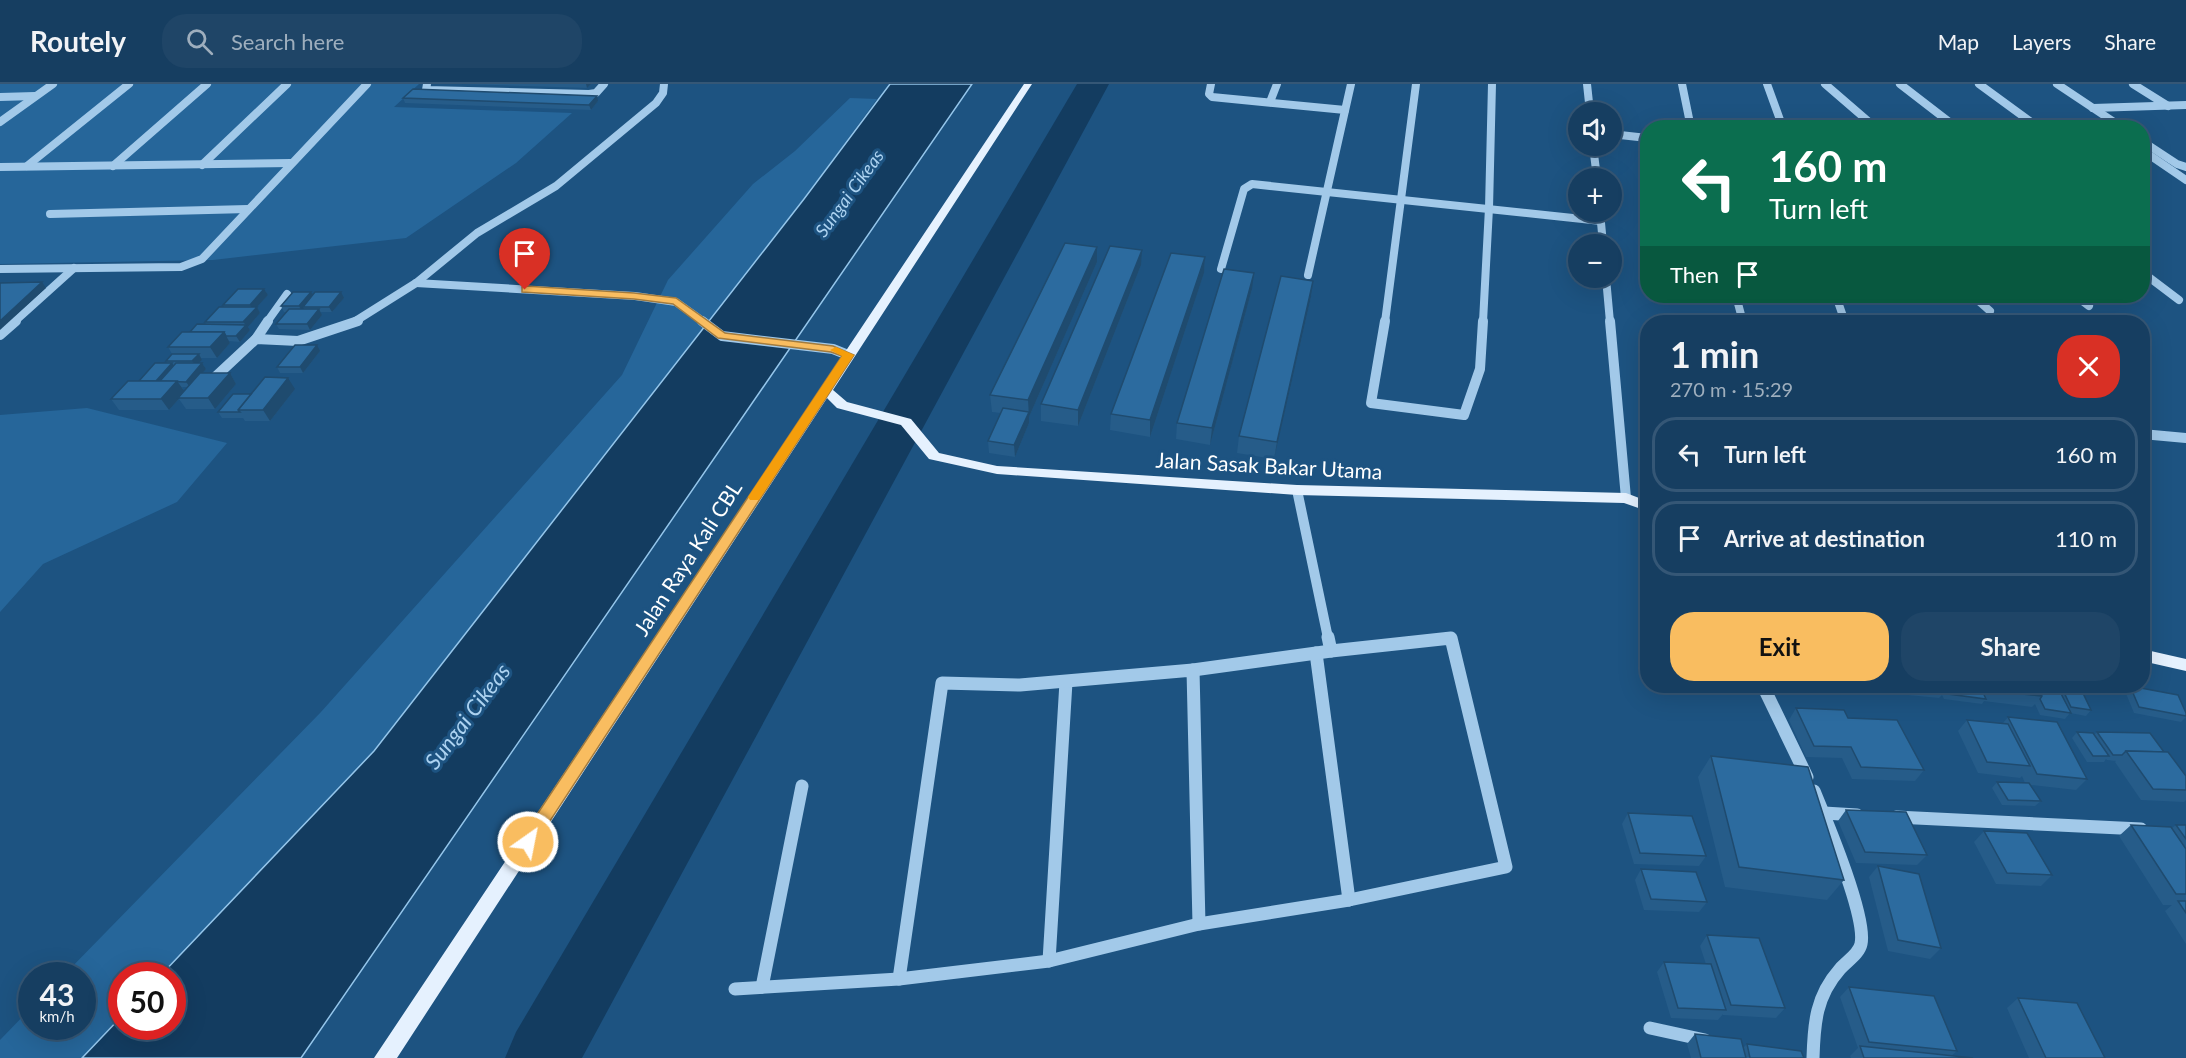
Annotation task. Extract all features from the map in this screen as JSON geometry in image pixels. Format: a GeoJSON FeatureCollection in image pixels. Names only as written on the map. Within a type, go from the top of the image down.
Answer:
{"type":"FeatureCollection","features":[{"type":"Feature","properties":{"kind":"main road","name":"Jalan Raya Kali CBL"},"geometry":{"type":"LineString","coordinates":[[385,1058],[1028,84]]}},
{"type":"Feature","properties":{"kind":"main road","name":"Jalan Sasak Bakar Utama"},"geometry":{"type":"LineString","coordinates":[[825,389],[842,405],[906,422],[934,456],[997,470],[1297,490],[1626,498],[1640,503]]}},
{"type":"Feature","properties":{"kind":"main road"},"geometry":{"type":"LineString","coordinates":[[2150,657],[2186,665]]}},
{"type":"Feature","properties":{"kind":"street"},"geometry":{"type":"LineString","coordinates":[[0,122],[53,84]]}},
{"type":"Feature","properties":{"kind":"street"},"geometry":{"type":"LineString","coordinates":[[27,166],[129,84]]}},
{"type":"Feature","properties":{"kind":"street"},"geometry":{"type":"LineString","coordinates":[[113,166],[207,84]]}},
{"type":"Feature","properties":{"kind":"street"},"geometry":{"type":"LineString","coordinates":[[202,165],[287,84]]}},
{"type":"Feature","properties":{"kind":"street"},"geometry":{"type":"LineString","coordinates":[[0,269],[182,267],[202,259],[367,84]]}},
{"type":"Feature","properties":{"kind":"street"},"geometry":{"type":"LineString","coordinates":[[427,84],[426,90],[589,94],[596,93],[604,84]]}},
{"type":"Feature","properties":{"kind":"street"},"geometry":{"type":"LineString","coordinates":[[256,339],[298,341],[361,320],[416,283],[477,233],[556,186],[656,103],[663,93],[664,84]]}},
{"type":"Feature","properties":{"kind":"street"},"geometry":{"type":"LineString","coordinates":[[1211,84],[1209,94],[1212,97],[1345,110]]}},
{"type":"Feature","properties":{"kind":"street"},"geometry":{"type":"LineString","coordinates":[[1270,102],[1277,84]]}},
{"type":"Feature","properties":{"kind":"street"},"geometry":{"type":"LineString","coordinates":[[1308,275],[1351,84]]}},
{"type":"Feature","properties":{"kind":"street"},"geometry":{"type":"LineString","coordinates":[[1416,84],[1389,298],[1371,403],[1464,415],[1480,369],[1489,208],[1492,84]]}},
{"type":"Feature","properties":{"kind":"street"},"geometry":{"type":"LineString","coordinates":[[1587,84],[1589,102]]}},
{"type":"Feature","properties":{"kind":"street"},"geometry":{"type":"LineString","coordinates":[[1682,84],[1689,120]]}},
{"type":"Feature","properties":{"kind":"street"},"geometry":{"type":"LineString","coordinates":[[1767,84],[1780,120]]}},
{"type":"Feature","properties":{"kind":"street"},"geometry":{"type":"LineString","coordinates":[[1825,84],[1867,120]]}},
{"type":"Feature","properties":{"kind":"street"},"geometry":{"type":"LineString","coordinates":[[1900,84],[1947,120]]}},
{"type":"Feature","properties":{"kind":"street"},"geometry":{"type":"LineString","coordinates":[[1979,84],[2028,120]]}},
{"type":"Feature","properties":{"kind":"street"},"geometry":{"type":"LineString","coordinates":[[2057,84],[2110,120]]}},
{"type":"Feature","properties":{"kind":"street"},"geometry":{"type":"LineString","coordinates":[[2133,84],[2168,106]]}},
{"type":"Feature","properties":{"kind":"street"},"geometry":{"type":"LineString","coordinates":[[0,97],[35,96]]}},
{"type":"Feature","properties":{"kind":"street"},"geometry":{"type":"LineString","coordinates":[[2093,108],[2186,105]]}},
{"type":"Feature","properties":{"kind":"street"},"geometry":{"type":"LineString","coordinates":[[1622,135],[1640,137]]}},
{"type":"Feature","properties":{"kind":"street"},"geometry":{"type":"LineString","coordinates":[[2150,146],[2177,164],[2186,167]]}},
{"type":"Feature","properties":{"kind":"street"},"geometry":{"type":"LineString","coordinates":[[2150,155],[2186,180]]}},
{"type":"Feature","properties":{"kind":"street"},"geometry":{"type":"LineString","coordinates":[[0,167],[291,164]]}},
{"type":"Feature","properties":{"kind":"street"},"geometry":{"type":"LineString","coordinates":[[1221,269],[1245,186],[1257,184],[1568,217]]}},
{"type":"Feature","properties":{"kind":"street"},"geometry":{"type":"LineString","coordinates":[[50,214],[248,209]]}},
{"type":"Feature","properties":{"kind":"street"},"geometry":{"type":"LineString","coordinates":[[0,335],[74,268]]}},
{"type":"Feature","properties":{"kind":"street"},"geometry":{"type":"LineString","coordinates":[[2150,278],[2179,300]]}},
{"type":"Feature","properties":{"kind":"street"},"geometry":{"type":"LineString","coordinates":[[416,283],[634,296],[676,302],[722,336],[833,349],[848,355]]}},
{"type":"Feature","properties":{"kind":"street"},"geometry":{"type":"LineString","coordinates":[[1607,288],[1626,498]]}},
{"type":"Feature","properties":{"kind":"street"},"geometry":{"type":"LineString","coordinates":[[213,379],[256,339],[287,294]]}},
{"type":"Feature","properties":{"kind":"street"},"geometry":{"type":"LineString","coordinates":[[1981,303],[1990,311]]}},
{"type":"Feature","properties":{"kind":"street"},"geometry":{"type":"LineString","coordinates":[[2085,303],[2089,306]]}},
{"type":"Feature","properties":{"kind":"street"},"geometry":{"type":"LineString","coordinates":[[2150,435],[2186,438]]}},
{"type":"Feature","properties":{"kind":"street"},"geometry":{"type":"LineString","coordinates":[[1297,490],[1331,651]]}},
{"type":"Feature","properties":{"kind":"street"},"geometry":{"type":"LineString","coordinates":[[735,989],[899,979],[1049,961],[1200,924],[1349,900],[1506,867],[1450,638],[1331,651],[1193,670],[1066,682],[1020,685],[942,683],[899,979]]}},
{"type":"Feature","properties":{"kind":"street"},"geometry":{"type":"LineString","coordinates":[[1316,653],[1349,900]]}},
{"type":"Feature","properties":{"kind":"street"},"geometry":{"type":"LineString","coordinates":[[1193,670],[1200,924]]}},
{"type":"Feature","properties":{"kind":"street"},"geometry":{"type":"LineString","coordinates":[[1049,961],[1066,682]]}},
{"type":"Feature","properties":{"kind":"street"},"geometry":{"type":"LineString","coordinates":[[1766,693],[1824,813],[1862,932],[1862,944],[1823,989],[1814,1011],[1813,1058]]}},
{"type":"Feature","properties":{"kind":"street"},"geometry":{"type":"LineString","coordinates":[[762,987],[802,786]]}},
{"type":"Feature","properties":{"kind":"street"},"geometry":{"type":"LineString","coordinates":[[1824,813],[2156,829]]}},
{"type":"Feature","properties":{"kind":"street"},"geometry":{"type":"LineString","coordinates":[[1650,1028],[1715,1042]]}},
{"type":"Feature","properties":{"kind":"shaded area"},"geometry":{"type":"Polygon","coordinates":[[[0,84],[419,84],[394,107],[572,113],[516,163],[406,238],[213,260],[0,264],[0,84]]]}},
{"type":"Feature","properties":{"kind":"shaded area"},"geometry":{"type":"Polygon","coordinates":[[[850,98],[877,99],[804,199],[374,751],[173,962],[108,962],[108,1031],[82,1058],[0,1058],[0,1040],[18,1021],[18,1040],[96,1040],[96,962],[77,962],[321,712],[622,375],[668,280],[753,184],[795,151],[850,98]]]}},
{"type":"Feature","properties":{"kind":"shaded area"},"geometry":{"type":"Polygon","coordinates":[[[87,408],[227,443],[177,502],[43,564],[0,612],[0,415],[87,408]]]}},
{"type":"Feature","properties":{"kind":"water","name":"Sungai Cikeas"},"geometry":{"type":"Polygon","coordinates":[[[890,84],[972,84],[301,1058],[82,1058],[108,1031],[108,1040],[186,1040],[186,962],[173,962],[374,751],[804,199],[890,84]]]}},
{"type":"Feature","properties":{"kind":"building"},"geometry":{"type":"Polygon","coordinates":[[[413,89],[597,96],[589,105],[403,98],[413,89]]]}},
{"type":"Feature","properties":{"kind":"building"},"geometry":{"type":"Polygon","coordinates":[[[1065,243],[1097,247],[1028,400],[990,395],[1065,243]]]}},
{"type":"Feature","properties":{"kind":"building"},"geometry":{"type":"Polygon","coordinates":[[[1110,246],[1142,250],[1078,410],[1041,404],[1110,246]]]}},
{"type":"Feature","properties":{"kind":"building"},"geometry":{"type":"Polygon","coordinates":[[[1171,253],[1205,257],[1150,420],[1111,414],[1171,253]]]}},
{"type":"Feature","properties":{"kind":"building"},"geometry":{"type":"Polygon","coordinates":[[[1224,269],[1254,273],[1212,428],[1177,423],[1224,269]]]}},
{"type":"Feature","properties":{"kind":"building"},"geometry":{"type":"Polygon","coordinates":[[[1281,276],[1313,281],[1277,442],[1239,436],[1281,276]]]}},
{"type":"Feature","properties":{"kind":"building"},"geometry":{"type":"Polygon","coordinates":[[[42,282],[0,321],[0,283],[42,282]]]}},
{"type":"Feature","properties":{"kind":"building"},"geometry":{"type":"Polygon","coordinates":[[[238,289],[264,289],[250,305],[223,305],[238,289]]]}},
{"type":"Feature","properties":{"kind":"building"},"geometry":{"type":"Polygon","coordinates":[[[293,292],[311,292],[299,306],[281,306],[293,292]]]}},
{"type":"Feature","properties":{"kind":"building"},"geometry":{"type":"Polygon","coordinates":[[[315,292],[341,292],[329,307],[303,307],[315,292]]]}},
{"type":"Feature","properties":{"kind":"building"},"geometry":{"type":"Polygon","coordinates":[[[219,307],[257,307],[243,322],[205,322],[219,307]]]}},
{"type":"Feature","properties":{"kind":"building"},"geometry":{"type":"Polygon","coordinates":[[[289,309],[319,309],[307,324],[276,324],[289,309]]]}},
{"type":"Feature","properties":{"kind":"building"},"geometry":{"type":"Polygon","coordinates":[[[197,324],[246,325],[236,336],[226,336],[224,332],[190,332],[197,324]]]}},
{"type":"Feature","properties":{"kind":"building"},"geometry":{"type":"Polygon","coordinates":[[[182,332],[224,332],[210,347],[168,347],[182,332]]]}},
{"type":"Feature","properties":{"kind":"building"},"geometry":{"type":"Polygon","coordinates":[[[295,345],[317,345],[300,367],[277,367],[295,345]]]}},
{"type":"Feature","properties":{"kind":"building"},"geometry":{"type":"Polygon","coordinates":[[[172,354],[199,354],[192,361],[166,361],[172,354]]]}},
{"type":"Feature","properties":{"kind":"building"},"geometry":{"type":"Polygon","coordinates":[[[155,363],[172,363],[156,381],[139,381],[155,363]]]}},
{"type":"Feature","properties":{"kind":"building"},"geometry":{"type":"Polygon","coordinates":[[[176,363],[202,363],[186,382],[160,381],[176,363]]]}},
{"type":"Feature","properties":{"kind":"building"},"geometry":{"type":"Polygon","coordinates":[[[200,373],[230,373],[208,398],[178,398],[200,373]]]}},
{"type":"Feature","properties":{"kind":"building"},"geometry":{"type":"Polygon","coordinates":[[[265,377],[288,378],[263,410],[238,410],[265,377]]]}},
{"type":"Feature","properties":{"kind":"building"},"geometry":{"type":"Polygon","coordinates":[[[128,381],[177,381],[161,399],[111,399],[128,381]]]}},
{"type":"Feature","properties":{"kind":"building"},"geometry":{"type":"Polygon","coordinates":[[[233,394],[251,394],[238,410],[240,412],[218,412],[233,394]]]}},
{"type":"Feature","properties":{"kind":"building"},"geometry":{"type":"Polygon","coordinates":[[[1003,408],[1029,412],[1014,445],[988,441],[1003,408]]]}},
{"type":"Feature","properties":{"kind":"building"},"geometry":{"type":"Polygon","coordinates":[[[2150,690],[2178,695],[2186,716],[2139,707],[2133,693],[2150,693],[2150,690]]]}},
{"type":"Feature","properties":{"kind":"building"},"geometry":{"type":"Polygon","coordinates":[[[1983,693],[1986,699],[1948,694],[1983,693]]]}},
{"type":"Feature","properties":{"kind":"building"},"geometry":{"type":"Polygon","coordinates":[[[2013,693],[2040,693],[2042,696],[2013,693]]]}},
{"type":"Feature","properties":{"kind":"building"},"geometry":{"type":"Polygon","coordinates":[[[2040,693],[2061,693],[2071,713],[2045,709],[2040,699],[2042,696],[2040,693]]]}},
{"type":"Feature","properties":{"kind":"building"},"geometry":{"type":"Polygon","coordinates":[[[2064,693],[2083,693],[2091,710],[2071,707],[2064,693]]]}},
{"type":"Feature","properties":{"kind":"building"},"geometry":{"type":"Polygon","coordinates":[[[1796,708],[1844,710],[1848,718],[1897,720],[1924,770],[1861,767],[1851,747],[1814,746],[1796,708]]]}},
{"type":"Feature","properties":{"kind":"building"},"geometry":{"type":"Polygon","coordinates":[[[2008,717],[2057,722],[2087,779],[2037,774],[2008,717]]]}},
{"type":"Feature","properties":{"kind":"building"},"geometry":{"type":"Polygon","coordinates":[[[1967,720],[2008,724],[2030,766],[1987,762],[1967,720]]]}},
{"type":"Feature","properties":{"kind":"building"},"geometry":{"type":"Polygon","coordinates":[[[2077,732],[2093,733],[2109,756],[2093,756],[2077,732]]]}},
{"type":"Feature","properties":{"kind":"building"},"geometry":{"type":"Polygon","coordinates":[[[2097,732],[2150,733],[2164,752],[2126,751],[2122,755],[2113,755],[2097,732]]]}},
{"type":"Feature","properties":{"kind":"building"},"geometry":{"type":"Polygon","coordinates":[[[2126,751],[2168,752],[2186,776],[2186,790],[2153,789],[2126,751]]]}},
{"type":"Feature","properties":{"kind":"building"},"geometry":{"type":"Polygon","coordinates":[[[1711,756],[1808,767],[1844,880],[1739,867],[1711,756]]]}},
{"type":"Feature","properties":{"kind":"building"},"geometry":{"type":"Polygon","coordinates":[[[1997,782],[2029,783],[2041,801],[2008,800],[1997,782]]]}},
{"type":"Feature","properties":{"kind":"building"},"geometry":{"type":"Polygon","coordinates":[[[1846,810],[1906,812],[1927,855],[1865,852],[1846,810]]]}},
{"type":"Feature","properties":{"kind":"building"},"geometry":{"type":"Polygon","coordinates":[[[1628,813],[1692,816],[1706,856],[1640,853],[1628,813]]]}},
{"type":"Feature","properties":{"kind":"building"},"geometry":{"type":"Polygon","coordinates":[[[2131,825],[2171,827],[2186,849],[2186,894],[2176,894],[2131,825]]]}},
{"type":"Feature","properties":{"kind":"building"},"geometry":{"type":"Polygon","coordinates":[[[2176,825],[2186,825],[2186,839],[2176,825]]]}},
{"type":"Feature","properties":{"kind":"building"},"geometry":{"type":"Polygon","coordinates":[[[1984,831],[2027,833],[2052,875],[2007,873],[1984,831]]]}},
{"type":"Feature","properties":{"kind":"building"},"geometry":{"type":"Polygon","coordinates":[[[1878,866],[1919,874],[1941,948],[1898,940],[1878,866]]]}},
{"type":"Feature","properties":{"kind":"building"},"geometry":{"type":"Polygon","coordinates":[[[1641,869],[1696,872],[1707,902],[1651,899],[1641,869]]]}},
{"type":"Feature","properties":{"kind":"building"},"geometry":{"type":"Polygon","coordinates":[[[2178,901],[2186,901],[2186,913],[2178,901]]]}},
{"type":"Feature","properties":{"kind":"building"},"geometry":{"type":"Polygon","coordinates":[[[1707,935],[1759,938],[1785,1008],[1731,1005],[1707,935]]]}},
{"type":"Feature","properties":{"kind":"building"},"geometry":{"type":"Polygon","coordinates":[[[1664,962],[1711,964],[1726,1010],[1678,1008],[1664,962]]]}},
{"type":"Feature","properties":{"kind":"building"},"geometry":{"type":"Polygon","coordinates":[[[1849,987],[1934,996],[1957,1051],[1869,1042],[1849,987]]]}},
{"type":"Feature","properties":{"kind":"building"},"geometry":{"type":"Polygon","coordinates":[[[2018,998],[2077,1003],[2105,1058],[2046,1058],[2018,998]]]}},
{"type":"Feature","properties":{"kind":"building"},"geometry":{"type":"Polygon","coordinates":[[[1695,1034],[1741,1039],[1746,1058],[1701,1058],[1695,1034]]]}},
{"type":"Feature","properties":{"kind":"building"},"geometry":{"type":"Polygon","coordinates":[[[1747,1044],[1801,1051],[1804,1058],[1750,1058],[1747,1044]]]}},
{"type":"Feature","properties":{"kind":"building"},"geometry":{"type":"Polygon","coordinates":[[[1860,1046],[1973,1058],[1864,1058],[1860,1046]]]}},
{"type":"Feature","properties":{"kind":"waterway"},"geometry":{"type":"LineString","coordinates":[[542,1058],[1093,84]]}},
{"type":"Feature","properties":{"kind":"slow traffic"},"geometry":{"type":"LineString","coordinates":[[754,497],[848,355],[836,350]]}},
{"type":"Feature","properties":{"kind":"route"},"geometry":{"type":"LineString","coordinates":[[525,290],[634,296],[676,302],[722,336],[833,349],[848,355],[528,842]]}}]}
